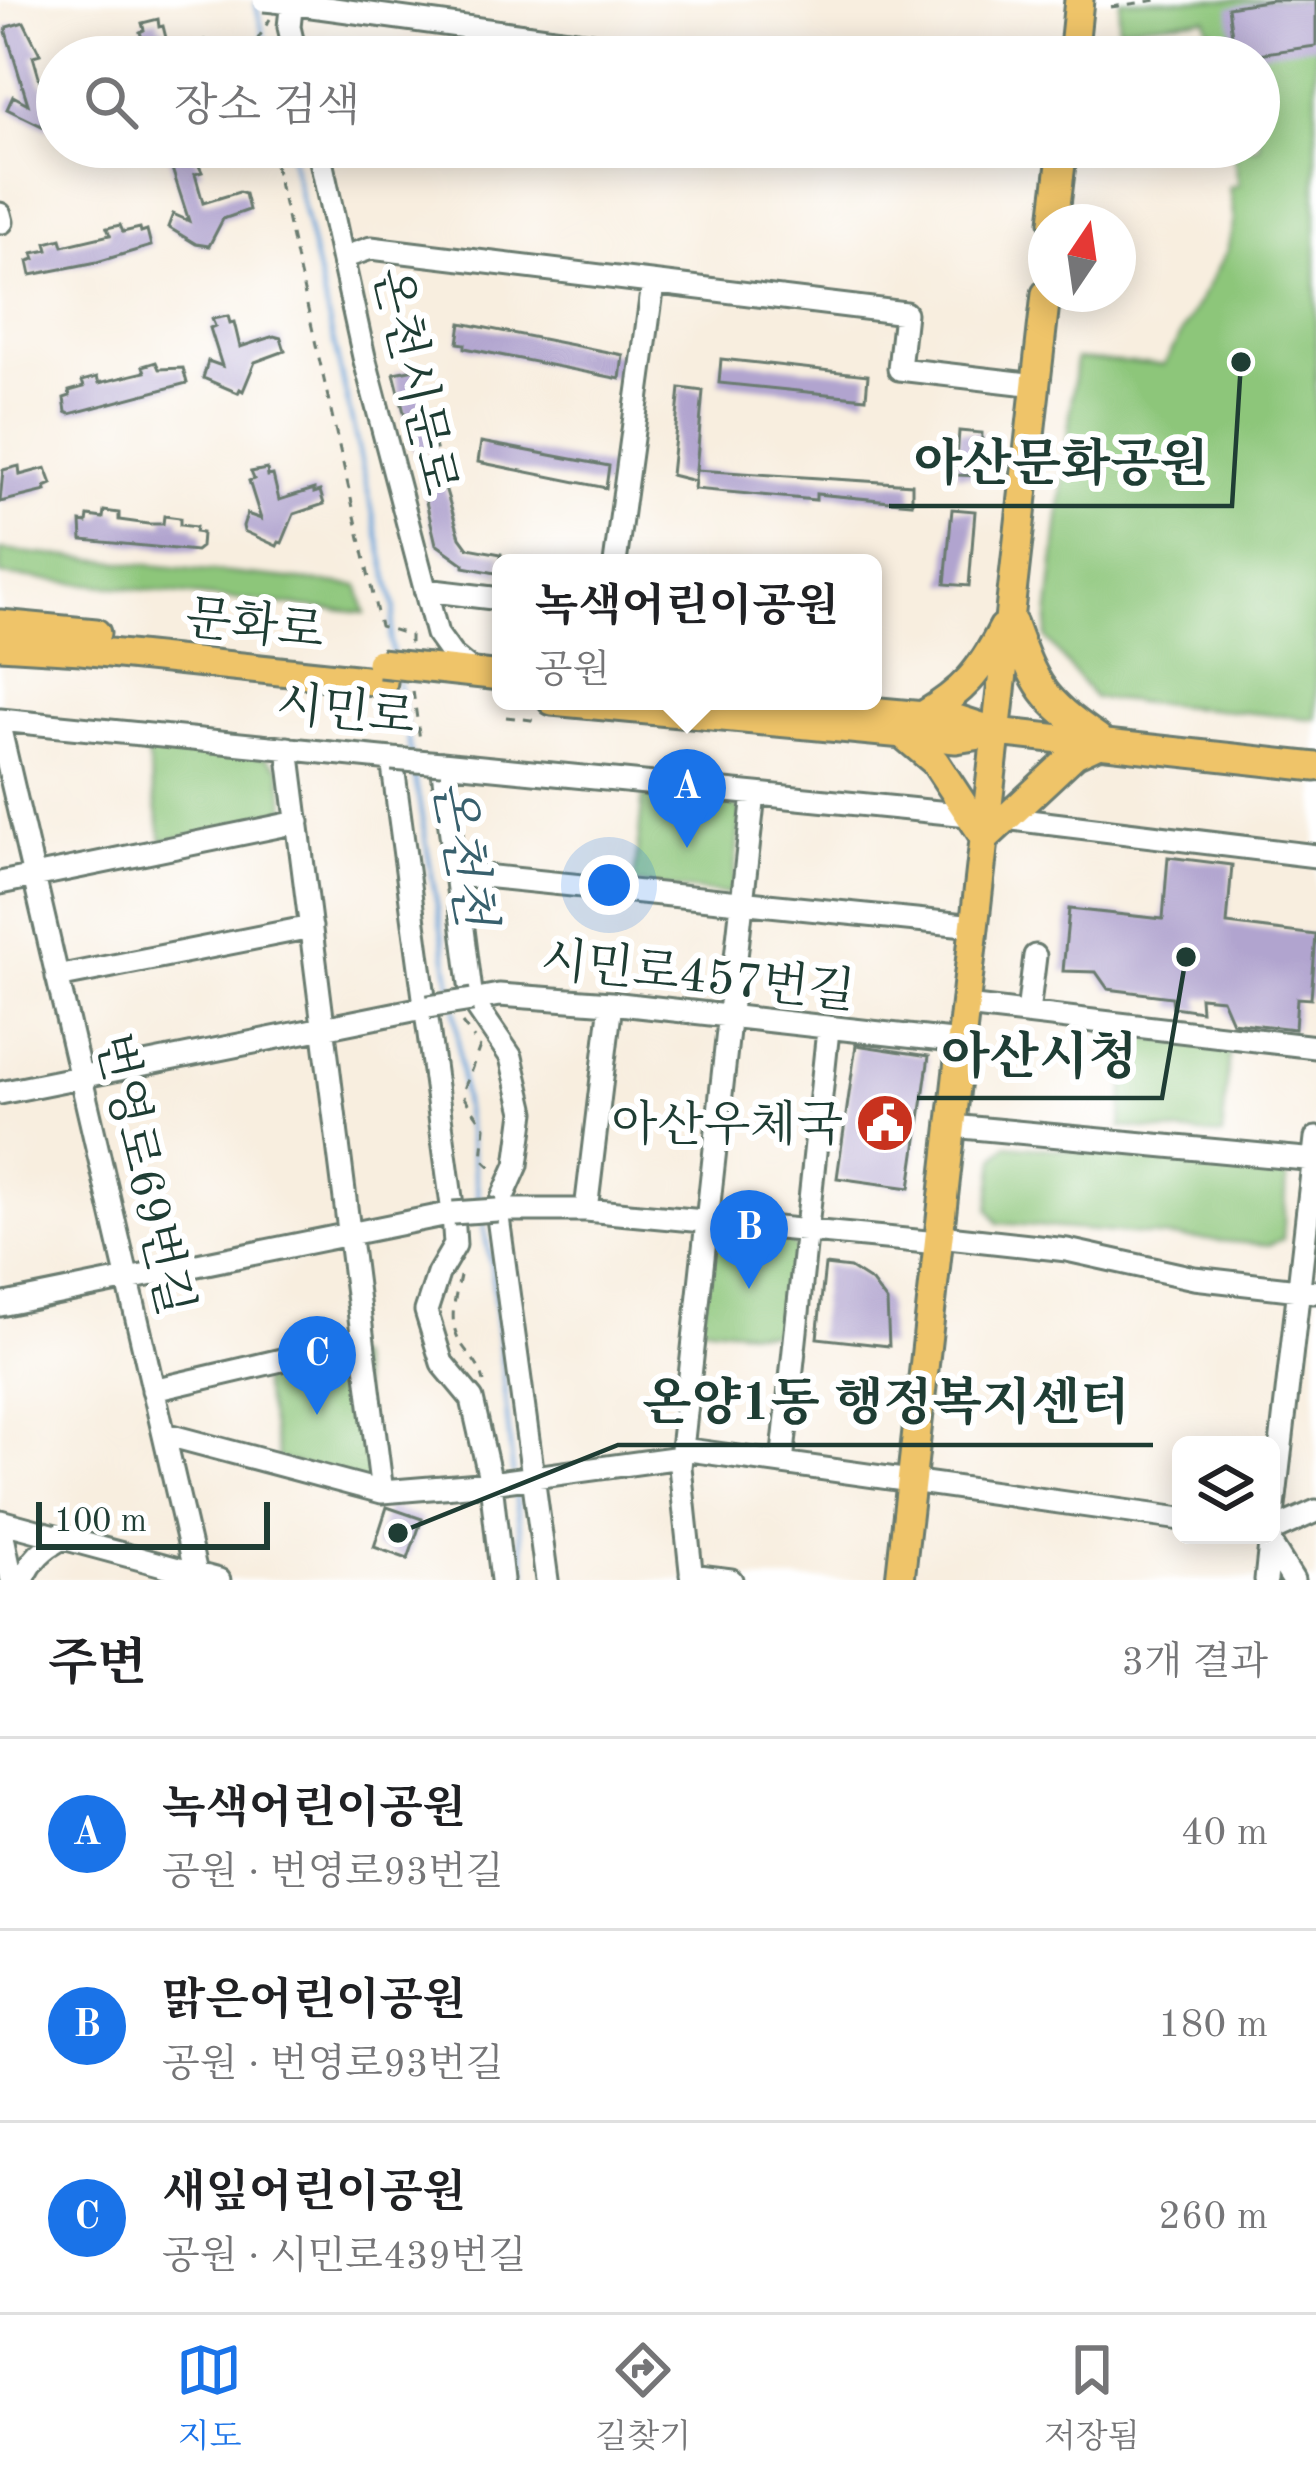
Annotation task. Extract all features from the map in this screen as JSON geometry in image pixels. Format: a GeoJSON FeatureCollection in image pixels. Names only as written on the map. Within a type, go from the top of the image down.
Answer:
{"type":"FeatureCollection","features":[{"type":"Feature","properties":{"kind":"main road"},"geometry":{"type":"LineString","coordinates":[[1075,36],[1079,0]]}},
{"type":"Feature","properties":{"kind":"main road"},"geometry":{"type":"LineString","coordinates":[[1056,204],[1060,168]]}},
{"type":"Feature","properties":{"kind":"main road"},"geometry":{"type":"LineString","coordinates":[[900,1580],[1044,312]]}},
{"type":"Feature","properties":{"kind":"main road"},"geometry":{"type":"LineString","coordinates":[[816,710],[912,725],[959,694],[985,664],[1010,614]]}},
{"type":"Feature","properties":{"kind":"main road"},"geometry":{"type":"LineString","coordinates":[[1010,614],[1031,675],[1053,706],[1103,741]]}},
{"type":"Feature","properties":{"kind":"main road","name":"문화로"},"geometry":{"type":"LineString","coordinates":[[0,625],[382,673]]}},
{"type":"Feature","properties":{"kind":"main road","name":"문화로"},"geometry":{"type":"LineString","coordinates":[[0,645],[382,673]]}},
{"type":"Feature","properties":{"kind":"main road"},"geometry":{"type":"LineString","coordinates":[[425,670],[492,701]]}},
{"type":"Feature","properties":{"kind":"main road"},"geometry":{"type":"LineString","coordinates":[[382,673],[425,670],[488,675]]}},
{"type":"Feature","properties":{"kind":"main road"},"geometry":{"type":"LineString","coordinates":[[549,711],[912,725],[957,719],[997,732],[1316,767]]}},
{"type":"Feature","properties":{"kind":"main road"},"geometry":{"type":"LineString","coordinates":[[912,725],[935,762],[986,824]]}},
{"type":"Feature","properties":{"kind":"main road"},"geometry":{"type":"LineString","coordinates":[[986,824],[1075,754],[1103,741]]}},
{"type":"Feature","properties":{"kind":"street"},"geometry":{"type":"LineString","coordinates":[[279,5],[291,36]]}},
{"type":"Feature","properties":{"kind":"street"},"geometry":{"type":"LineString","coordinates":[[279,5],[522,36]]}},
{"type":"Feature","properties":{"kind":"street","name":"온천시문로"},"geometry":{"type":"LineString","coordinates":[[323,168],[359,337],[437,634]]}},
{"type":"Feature","properties":{"kind":"street"},"geometry":{"type":"LineString","coordinates":[[345,257],[371,248],[905,313],[899,369],[1036,385]]}},
{"type":"Feature","properties":{"kind":"street"},"geometry":{"type":"LineString","coordinates":[[616,554],[653,284]]}},
{"type":"Feature","properties":{"kind":"street"},"geometry":{"type":"LineString","coordinates":[[425,590],[492,598]]}},
{"type":"Feature","properties":{"kind":"street"},"geometry":{"type":"LineString","coordinates":[[425,670],[437,634]]}},
{"type":"Feature","properties":{"kind":"street"},"geometry":{"type":"LineString","coordinates":[[437,634],[452,655],[488,675]]}},
{"type":"Feature","properties":{"kind":"street","name":"시민로"},"geometry":{"type":"LineString","coordinates":[[0,720],[754,794],[986,824],[1316,856]]}},
{"type":"Feature","properties":{"kind":"street","name":"번영로69번길"},"geometry":{"type":"LineString","coordinates":[[0,730],[196,1574]]}},
{"type":"Feature","properties":{"kind":"street"},"geometry":{"type":"LineString","coordinates":[[288,748],[382,1492]]}},
{"type":"Feature","properties":{"kind":"street"},"geometry":{"type":"LineString","coordinates":[[392,758],[453,1213],[454,1245],[426,1311],[442,1364],[472,1399],[490,1483],[502,1580]]}},
{"type":"Feature","properties":{"kind":"street"},"geometry":{"type":"LineString","coordinates":[[442,764],[472,1000],[511,1057],[524,1112],[517,1165],[497,1210],[547,1580]]}},
{"type":"Feature","properties":{"kind":"street"},"geometry":{"type":"LineString","coordinates":[[731,1580],[691,1578],[681,1453],[754,794]]}},
{"type":"Feature","properties":{"kind":"street"},"geometry":{"type":"LineString","coordinates":[[0,883],[298,822]]}},
{"type":"Feature","properties":{"kind":"street"},"geometry":{"type":"LineString","coordinates":[[455,878],[484,877],[975,926]]}},
{"type":"Feature","properties":{"kind":"street","name":"번영로69번길"},"geometry":{"type":"LineString","coordinates":[[57,976],[311,926]]}},
{"type":"Feature","properties":{"kind":"street"},"geometry":{"type":"LineString","coordinates":[[1028,1013],[1034,956]]}},
{"type":"Feature","properties":{"kind":"street","name":"시민로457번길"},"geometry":{"type":"LineString","coordinates":[[0,1093],[499,995],[961,1042]]}},
{"type":"Feature","properties":{"kind":"street"},"geometry":{"type":"LineString","coordinates":[[586,1210],[611,1004]]}},
{"type":"Feature","properties":{"kind":"street"},"geometry":{"type":"LineString","coordinates":[[966,1006],[1316,1046]]}},
{"type":"Feature","properties":{"kind":"street"},"geometry":{"type":"LineString","coordinates":[[782,1463],[828,1030]]}},
{"type":"Feature","properties":{"kind":"street"},"geometry":{"type":"LineString","coordinates":[[952,1126],[1315,1152],[1307,1291],[1280,1474]]}},
{"type":"Feature","properties":{"kind":"street"},"geometry":{"type":"LineString","coordinates":[[0,1305],[453,1213],[497,1210],[586,1210],[807,1232],[1067,1250],[1194,1278],[1307,1291]]}},
{"type":"Feature","properties":{"kind":"street","name":"번영로69번길"},"geometry":{"type":"LineString","coordinates":[[154,1390],[363,1341]]}},
{"type":"Feature","properties":{"kind":"street"},"geometry":{"type":"LineString","coordinates":[[164,1434],[382,1492],[490,1483],[681,1453],[1172,1518]]}},
{"type":"Feature","properties":{"kind":"street"},"geometry":{"type":"LineString","coordinates":[[1280,1530],[1316,1511]]}},
{"type":"Feature","properties":{"kind":"street"},"geometry":{"type":"LineString","coordinates":[[63,1538],[31,1563],[11,1571],[0,1522],[63,1538],[219,1580]]}},
{"type":"Feature","properties":{"kind":"street"},"geometry":{"type":"LineString","coordinates":[[1266,1580],[1270,1544]]}},
{"type":"Feature","properties":{"kind":"street"},"geometry":{"type":"LineString","coordinates":[[1275,1544],[1293,1580]]}},
{"type":"Feature","properties":{"kind":"path"},"geometry":{"type":"LineString","coordinates":[[1111,7],[1156,0]]}},
{"type":"Feature","properties":{"kind":"path"},"geometry":{"type":"LineString","coordinates":[[259,36],[279,5]]}},
{"type":"Feature","properties":{"kind":"path"},"geometry":{"type":"LineString","coordinates":[[276,168],[382,626],[410,635]]}},
{"type":"Feature","properties":{"kind":"path"},"geometry":{"type":"LineString","coordinates":[[480,1046],[462,1095],[485,1127],[482,1159],[494,1170]]}},
{"type":"Feature","properties":{"kind":"path"},"geometry":{"type":"LineString","coordinates":[[462,1265],[452,1320],[458,1340],[482,1369],[486,1392]]}},
{"type":"Feature","properties":{"kind":"green space"},"geometry":{"type":"Polygon","coordinates":[[[1120,0],[1316,0],[1316,719],[1094,698],[1046,638],[1076,359],[1164,365],[1227,251],[1234,220],[1229,187],[1239,185],[1236,168],[1280,168],[1280,36],[1213,36],[1206,18],[1118,27],[1120,0]]]}},
{"type":"Feature","properties":{"kind":"green space"},"geometry":{"type":"Polygon","coordinates":[[[0,550],[359,586],[365,613],[0,575],[0,550]]]}},
{"type":"Feature","properties":{"kind":"green space"},"geometry":{"type":"Polygon","coordinates":[[[145,742],[266,757],[280,769],[286,810],[281,820],[162,841],[145,742]]]}},
{"type":"Feature","properties":{"kind":"green space"},"geometry":{"type":"Polygon","coordinates":[[[643,795],[735,805],[741,812],[733,888],[727,894],[634,884],[643,795]]]}},
{"type":"Feature","properties":{"kind":"green space"},"geometry":{"type":"Polygon","coordinates":[[[1129,1036],[1230,1048],[1222,1136],[1121,1127],[1129,1036]]]}},
{"type":"Feature","properties":{"kind":"green space"},"geometry":{"type":"Polygon","coordinates":[[[1007,1145],[1277,1167],[1287,1178],[1283,1239],[1269,1245],[998,1223],[989,1209],[995,1158],[1007,1145]]]}},
{"type":"Feature","properties":{"kind":"green space"},"geometry":{"type":"Polygon","coordinates":[[[719,1233],[790,1241],[797,1251],[789,1335],[701,1326],[710,1241],[719,1233]]]}},
{"type":"Feature","properties":{"kind":"green space"},"geometry":{"type":"Polygon","coordinates":[[[346,1351],[356,1358],[376,1477],[368,1484],[279,1459],[259,1371],[346,1351]]]}},
{"type":"Feature","properties":{"kind":"building"},"geometry":{"type":"Polygon","coordinates":[[[1316,0],[1316,46],[1280,51],[1280,36],[1232,36],[1228,7],[1316,0]]]}},
{"type":"Feature","properties":{"kind":"building"},"geometry":{"type":"Polygon","coordinates":[[[158,19],[166,36],[141,36],[142,23],[158,19]]]}},
{"type":"Feature","properties":{"kind":"building"},"geometry":{"type":"Polygon","coordinates":[[[24,22],[36,46],[36,123],[7,109],[13,96],[28,104],[7,27],[24,22]]]}},
{"type":"Feature","properties":{"kind":"building"},"geometry":{"type":"Polygon","coordinates":[[[172,168],[200,168],[202,172],[195,174],[203,203],[245,194],[249,210],[223,219],[209,246],[196,244],[168,227],[173,214],[189,221],[172,168]]]}},
{"type":"Feature","properties":{"kind":"building"},"geometry":{"type":"Polygon","coordinates":[[[120,225],[123,232],[147,230],[151,246],[31,275],[28,261],[35,259],[33,253],[48,250],[46,243],[61,239],[63,246],[110,235],[107,228],[120,225]]]}},
{"type":"Feature","properties":{"kind":"building"},"geometry":{"type":"Polygon","coordinates":[[[228,316],[240,347],[274,336],[281,338],[285,351],[255,362],[238,393],[203,378],[208,361],[222,366],[210,328],[215,326],[212,319],[228,316]]]}},
{"type":"Feature","properties":{"kind":"building"},"geometry":{"type":"Polygon","coordinates":[[[461,323],[623,355],[620,379],[465,348],[458,343],[461,323]]]}},
{"type":"Feature","properties":{"kind":"building"},"geometry":{"type":"Polygon","coordinates":[[[721,359],[868,375],[866,398],[719,383],[721,359]]]}},
{"type":"Feature","properties":{"kind":"building"},"geometry":{"type":"Polygon","coordinates":[[[156,362],[159,369],[183,368],[187,383],[66,412],[64,398],[70,396],[69,391],[84,387],[82,381],[97,377],[99,383],[145,372],[143,366],[156,362]]]}},
{"type":"Feature","properties":{"kind":"building"},"geometry":{"type":"Polygon","coordinates":[[[415,369],[436,449],[414,452],[394,373],[415,369]]]}},
{"type":"Feature","properties":{"kind":"building"},"geometry":{"type":"Polygon","coordinates":[[[680,388],[703,391],[695,481],[671,475],[680,388]]]}},
{"type":"Feature","properties":{"kind":"building"},"geometry":{"type":"Polygon","coordinates":[[[959,431],[982,433],[980,476],[956,475],[959,431]]]}},
{"type":"Feature","properties":{"kind":"building"},"geometry":{"type":"Polygon","coordinates":[[[481,442],[609,466],[606,488],[478,462],[481,442]]]}},
{"type":"Feature","properties":{"kind":"building"},"geometry":{"type":"Polygon","coordinates":[[[19,466],[20,475],[46,468],[52,484],[46,491],[0,502],[3,470],[19,466]]]}},
{"type":"Feature","properties":{"kind":"building"},"geometry":{"type":"Polygon","coordinates":[[[267,469],[279,500],[314,489],[314,493],[320,491],[324,504],[294,514],[277,546],[244,531],[243,526],[247,514],[261,519],[249,481],[254,479],[251,472],[267,469]]]}},
{"type":"Feature","properties":{"kind":"building"},"geometry":{"type":"Polygon","coordinates":[[[696,470],[912,484],[912,503],[694,489],[696,470]]]}},
{"type":"Feature","properties":{"kind":"building"},"geometry":{"type":"Polygon","coordinates":[[[444,484],[460,537],[468,548],[501,554],[492,554],[492,572],[464,567],[436,544],[423,489],[444,484]]]}},
{"type":"Feature","properties":{"kind":"building"},"geometry":{"type":"Polygon","coordinates":[[[952,509],[975,511],[969,586],[945,584],[952,509]]]}},
{"type":"Feature","properties":{"kind":"building"},"geometry":{"type":"Polygon","coordinates":[[[104,511],[119,513],[119,520],[148,524],[163,524],[164,516],[180,518],[180,525],[202,533],[201,547],[196,551],[82,540],[81,522],[87,523],[88,516],[103,518],[104,511]]]}},
{"type":"Feature","properties":{"kind":"building"},"geometry":{"type":"Polygon","coordinates":[[[1168,857],[1232,865],[1227,924],[1316,935],[1311,999],[1297,998],[1295,1029],[1232,1022],[1222,999],[1200,997],[1201,1011],[1173,1007],[1172,997],[1108,989],[1096,972],[1063,971],[1069,909],[1163,919],[1168,857]]]}},
{"type":"Feature","properties":{"kind":"building"},"geometry":{"type":"Polygon","coordinates":[[[856,1045],[929,1056],[910,1188],[837,1178],[856,1045]]]}},
{"type":"Feature","properties":{"kind":"building"},"geometry":{"type":"Polygon","coordinates":[[[825,1265],[850,1268],[872,1282],[887,1302],[889,1346],[817,1338],[825,1265]]]}},
{"type":"Feature","properties":{"kind":"building"},"geometry":{"type":"Polygon","coordinates":[[[387,1507],[422,1519],[408,1559],[374,1547],[387,1507]]]}},
{"type":"Feature","properties":{"kind":"waterway","name":"온천천"},"geometry":{"type":"LineString","coordinates":[[256,4],[264,36]]}},
{"type":"Feature","properties":{"kind":"waterway","name":"온천천"},"geometry":{"type":"LineString","coordinates":[[294,168],[395,609],[390,640],[393,655]]}},
{"type":"Feature","properties":{"kind":"waterway","name":"온천천"},"geometry":{"type":"LineString","coordinates":[[397,678],[411,755]]}},
{"type":"Feature","properties":{"kind":"waterway","name":"온천천"},"geometry":{"type":"LineString","coordinates":[[413,766],[453,997]]}},
{"type":"Feature","properties":{"kind":"waterway","name":"온천천"},"geometry":{"type":"LineString","coordinates":[[455,1009],[480,1205]]}},
{"type":"Feature","properties":{"kind":"waterway","name":"온천천"},"geometry":{"type":"LineString","coordinates":[[482,1217],[513,1473]]}},
{"type":"Feature","properties":{"kind":"waterway","name":"온천천"},"geometry":{"type":"LineString","coordinates":[[514,1485],[527,1580]]}},
{"type":"Feature","properties":{"kind":"place","name":"아산문화공원"},"geometry":{"type":"Point","coordinates":[1241,362]}},
{"type":"Feature","properties":{"kind":"place","name":"녹색어린이공원"},"geometry":{"type":"Point","coordinates":[687,848]}},
{"type":"Feature","properties":{"kind":"place","name":"아산시청"},"geometry":{"type":"Point","coordinates":[1186,957]}},
{"type":"Feature","properties":{"kind":"place","name":"아산우체국"},"geometry":{"type":"Point","coordinates":[885,1123]}},
{"type":"Feature","properties":{"kind":"place","name":"맑은어린이공원"},"geometry":{"type":"Point","coordinates":[749,1289]}},
{"type":"Feature","properties":{"kind":"place","name":"새잎어린이공원"},"geometry":{"type":"Point","coordinates":[317,1415]}},
{"type":"Feature","properties":{"kind":"place","name":"온양1동 행정복지센터"},"geometry":{"type":"Point","coordinates":[398,1533]}}]}
